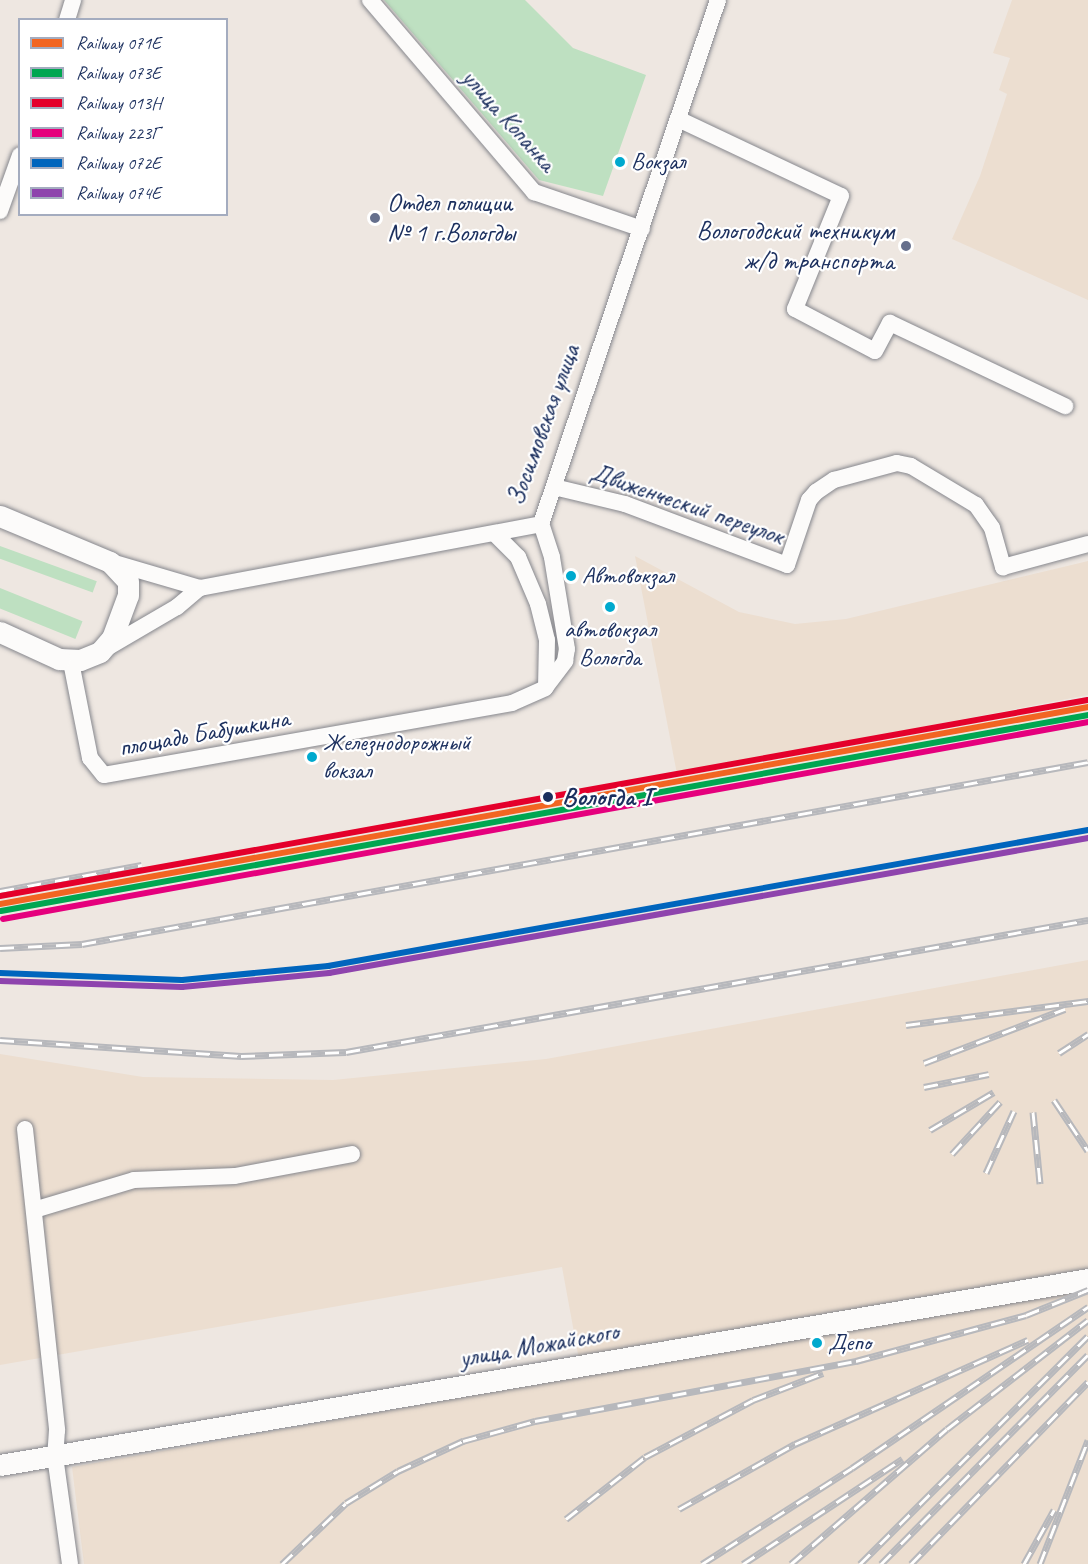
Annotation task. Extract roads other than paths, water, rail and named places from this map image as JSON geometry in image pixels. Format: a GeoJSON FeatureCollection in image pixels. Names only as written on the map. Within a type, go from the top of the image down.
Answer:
{"type":"FeatureCollection","features":[{"type":"Feature","properties":{"kind":"main road","name":"Зосимовская улица"},"geometry":{"type":"LineString","coordinates":[[0,516],[110,562],[128,581],[128,595],[112,638],[100,652]]}},
{"type":"Feature","properties":{"kind":"main road"},"geometry":{"type":"LineString","coordinates":[[0,632],[65,660],[100,652]]}},
{"type":"Feature","properties":{"kind":"main road","name":"улица Можайского"},"geometry":{"type":"LineString","coordinates":[[0,1465],[1088,1279]]}},
{"type":"Feature","properties":{"kind":"street"},"geometry":{"type":"LineString","coordinates":[[68,18],[73,0]]}},
{"type":"Feature","properties":{"kind":"street","name":"улица Копанка"},"geometry":{"type":"LineString","coordinates":[[370,0],[534,192],[642,229]]}},
{"type":"Feature","properties":{"kind":"street","name":"Зосимовская улица"},"geometry":{"type":"LineString","coordinates":[[110,562],[200,588],[541,524],[718,0]]}},
{"type":"Feature","properties":{"kind":"street"},"geometry":{"type":"LineString","coordinates":[[678,118],[841,196],[795,309],[875,351],[890,323],[1065,406]]}},
{"type":"Feature","properties":{"kind":"street"},"geometry":{"type":"LineString","coordinates":[[0,212],[18,161]]}},
{"type":"Feature","properties":{"kind":"street","name":"Движенческий переулок"},"geometry":{"type":"LineString","coordinates":[[554,487],[625,504],[787,565],[809,500],[816,492],[834,480],[897,463],[910,466],[976,505],[992,528],[1003,567],[1088,543]]}},
{"type":"Feature","properties":{"kind":"street","name":"площадь Бабушкина"},"geometry":{"type":"LineString","coordinates":[[65,660],[90,758],[104,775],[512,703],[545,688],[560,672],[567,649],[552,557],[541,524]]}},
{"type":"Feature","properties":{"kind":"street"},"geometry":{"type":"LineString","coordinates":[[495,534],[518,557],[538,604],[549,662],[545,688]]}},
{"type":"Feature","properties":{"kind":"street"},"geometry":{"type":"LineString","coordinates":[[100,652],[177,607],[200,588]]}},
{"type":"Feature","properties":{"kind":"street"},"geometry":{"type":"LineString","coordinates":[[25,1128],[57,1430],[55,1456],[70,1564]]}},
{"type":"Feature","properties":{"kind":"street"},"geometry":{"type":"LineString","coordinates":[[34,1210],[134,1180],[235,1176],[352,1154]]}},
{"type":"Feature","properties":{"kind":"railway"},"geometry":{"type":"LineString","coordinates":[[0,948],[82,944],[1088,762]]}},
{"type":"Feature","properties":{"kind":"railway"},"geometry":{"type":"LineString","coordinates":[[0,891],[142,865]]}},
{"type":"Feature","properties":{"kind":"railway"},"geometry":{"type":"LineString","coordinates":[[0,1040],[241,1056],[346,1052],[1088,920]]}},
{"type":"Feature","properties":{"kind":"railway"},"geometry":{"type":"LineString","coordinates":[[906,1025],[1088,1001]]}},
{"type":"Feature","properties":{"kind":"railway"},"geometry":{"type":"LineString","coordinates":[[924,1063],[1065,1009]]}},
{"type":"Feature","properties":{"kind":"railway"},"geometry":{"type":"LineString","coordinates":[[1059,1053],[1088,1034]]}},
{"type":"Feature","properties":{"kind":"railway"},"geometry":{"type":"LineString","coordinates":[[924,1087],[989,1074]]}},
{"type":"Feature","properties":{"kind":"railway"},"geometry":{"type":"LineString","coordinates":[[930,1130],[994,1092]]}},
{"type":"Feature","properties":{"kind":"railway"},"geometry":{"type":"LineString","coordinates":[[1054,1100],[1088,1151]]}},
{"type":"Feature","properties":{"kind":"railway"},"geometry":{"type":"LineString","coordinates":[[952,1154],[1000,1102]]}},
{"type":"Feature","properties":{"kind":"railway"},"geometry":{"type":"LineString","coordinates":[[986,1173],[1014,1111]]}},
{"type":"Feature","properties":{"kind":"railway"},"geometry":{"type":"LineString","coordinates":[[1033,1112],[1040,1184]]}},
{"type":"Feature","properties":{"kind":"railway"},"geometry":{"type":"LineString","coordinates":[[282,1564],[346,1503],[398,1471],[463,1441],[535,1421],[856,1361],[1026,1315],[1088,1290]]}},
{"type":"Feature","properties":{"kind":"railway"},"geometry":{"type":"LineString","coordinates":[[702,1564],[852,1468],[1088,1307]]}},
{"type":"Feature","properties":{"kind":"railway"},"geometry":{"type":"LineString","coordinates":[[791,1564],[947,1429],[1088,1320]]}},
{"type":"Feature","properties":{"kind":"railway"},"geometry":{"type":"LineString","coordinates":[[860,1564],[1088,1336]]}},
{"type":"Feature","properties":{"kind":"railway"},"geometry":{"type":"LineString","coordinates":[[679,1509],[795,1444],[1028,1340]]}},
{"type":"Feature","properties":{"kind":"railway"},"geometry":{"type":"LineString","coordinates":[[881,1564],[1088,1355]]}},
{"type":"Feature","properties":{"kind":"railway"},"geometry":{"type":"LineString","coordinates":[[566,1519],[645,1457],[753,1400],[823,1373]]}},
{"type":"Feature","properties":{"kind":"railway"},"geometry":{"type":"LineString","coordinates":[[911,1564],[1088,1382]]}},
{"type":"Feature","properties":{"kind":"railway"},"geometry":{"type":"LineString","coordinates":[[1040,1564],[1088,1440]]}},
{"type":"Feature","properties":{"kind":"railway"},"geometry":{"type":"LineString","coordinates":[[743,1564],[902,1459]]}},
{"type":"Feature","properties":{"kind":"railway"},"geometry":{"type":"LineString","coordinates":[[1024,1564],[1054,1510]]}},
{"type":"Feature","properties":{"kind":"rail line","name":"013Н"},"geometry":{"type":"LineString","coordinates":[[0,896],[1087,700]]}},
{"type":"Feature","properties":{"kind":"rail line","name":"071Е"},"geometry":{"type":"LineString","coordinates":[[0,904],[1088,707]]}},
{"type":"Feature","properties":{"kind":"rail line","name":"073Е"},"geometry":{"type":"LineString","coordinates":[[1,911],[1088,715]]}},
{"type":"Feature","properties":{"kind":"rail line","name":"223Г"},"geometry":{"type":"LineString","coordinates":[[3,919],[1088,722]]}},
{"type":"Feature","properties":{"kind":"rail line","name":"072Е"},"geometry":{"type":"LineString","coordinates":[[0,973],[182,980],[328,966],[1088,830]]}},
{"type":"Feature","properties":{"kind":"rail line","name":"074Е"},"geometry":{"type":"LineString","coordinates":[[0,981],[182,987],[329,973],[1088,838]]}},
{"type":"Feature","properties":{"kind":"place","name":"Вокзал"},"geometry":{"type":"Point","coordinates":[620,162]}},
{"type":"Feature","properties":{"kind":"place","name":"Отдел полиции № 1 г.Вологды"},"geometry":{"type":"Point","coordinates":[375,218]}},
{"type":"Feature","properties":{"kind":"place","name":"Вологодский техникум ж/д транспорта"},"geometry":{"type":"Point","coordinates":[906,246]}},
{"type":"Feature","properties":{"kind":"place","name":"Автовокзал"},"geometry":{"type":"Point","coordinates":[571,576]}},
{"type":"Feature","properties":{"kind":"place","name":"автовокзал Вологда"},"geometry":{"type":"Point","coordinates":[610,607]}},
{"type":"Feature","properties":{"kind":"place","name":"Железнодорожный вокзал"},"geometry":{"type":"Point","coordinates":[312,757]}},
{"type":"Feature","properties":{"kind":"place","name":"Вологда I"},"geometry":{"type":"Point","coordinates":[548,797]}},
{"type":"Feature","properties":{"kind":"place","name":"Депо"},"geometry":{"type":"Point","coordinates":[817,1343]}}]}
